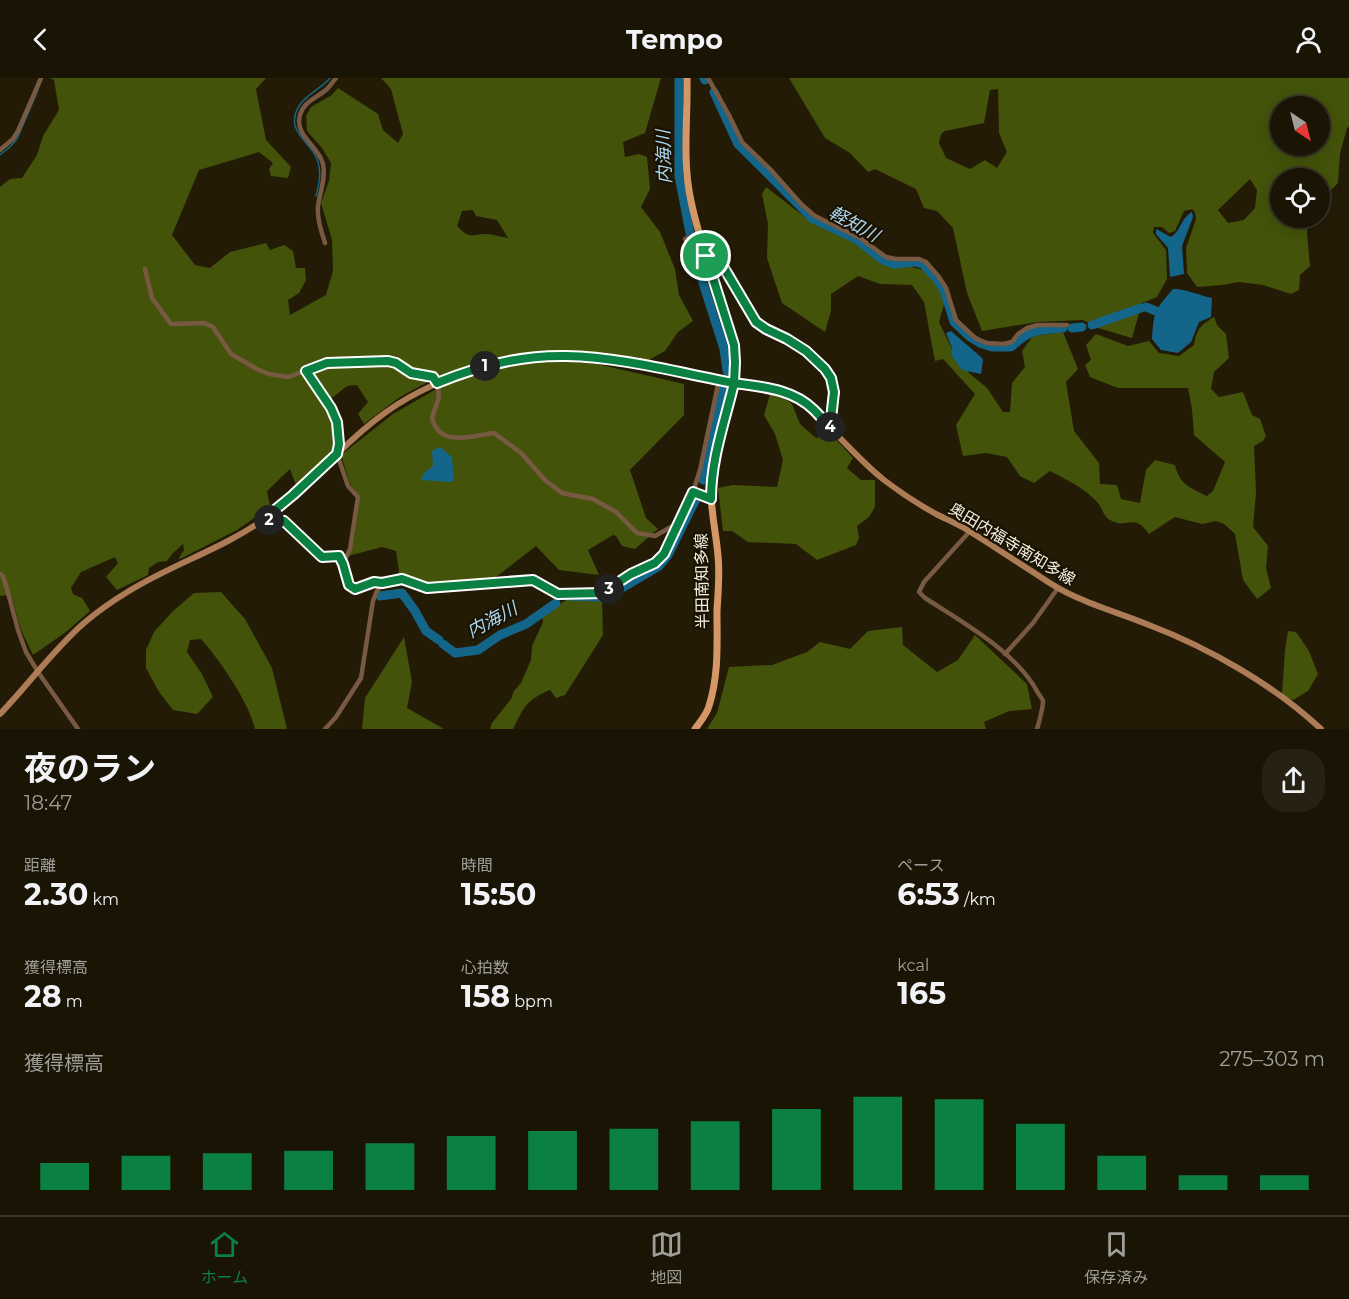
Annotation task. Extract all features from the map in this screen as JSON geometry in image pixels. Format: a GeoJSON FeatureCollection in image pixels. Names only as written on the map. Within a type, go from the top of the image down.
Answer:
{"type":"FeatureCollection","features":[{"type":"Feature","properties":{"kind":"main road","name":"半田南知多線"},"geometry":{"type":"LineString","coordinates":[[687,78],[687,178],[706,256],[734,345],[735,362],[734,383],[714,460],[711,482],[718,558],[714,687],[708,709],[695,729]]}},
{"type":"Feature","properties":{"kind":"street"},"geometry":{"type":"LineString","coordinates":[[0,150],[7,146],[18,131],[41,78]]}},
{"type":"Feature","properties":{"kind":"street"},"geometry":{"type":"LineString","coordinates":[[325,243],[318,220],[323,163],[306,138],[299,120],[306,103],[327,88],[336,78]]}},
{"type":"Feature","properties":{"kind":"street"},"geometry":{"type":"LineString","coordinates":[[708,78],[742,142],[802,205],[815,216],[860,238],[886,257],[919,259],[926,262],[946,288],[956,320],[975,338],[986,343],[1003,344],[1012,342],[1027,328],[1038,325],[1067,325]]}},
{"type":"Feature","properties":{"kind":"street"},"geometry":{"type":"LineString","coordinates":[[685,239],[700,234]]}},
{"type":"Feature","properties":{"kind":"street"},"geometry":{"type":"LineString","coordinates":[[706,256],[715,258],[724,268],[756,322],[806,351],[825,369],[831,378],[834,392],[830,428]]}},
{"type":"Feature","properties":{"kind":"street"},"geometry":{"type":"LineString","coordinates":[[145,269],[152,298],[171,324],[204,323],[213,327],[231,354],[257,369],[269,374],[288,377],[327,363],[388,361],[396,363],[411,373],[433,377],[437,383],[439,401],[432,417],[437,430],[444,436],[459,438],[494,433],[521,453],[546,481],[562,493],[593,499],[616,512],[637,533],[655,536],[678,523]]}},
{"type":"Feature","properties":{"kind":"street","name":"奥田内福寺南知多線"},"geometry":{"type":"LineString","coordinates":[[0,714],[83,623],[129,591],[234,538],[264,519],[293,495],[345,445],[389,409],[437,383],[464,372],[523,358],[567,356],[597,358],[765,387],[795,397],[814,410],[879,476],[921,506],[970,531],[1058,588],[1151,625],[1201,648],[1258,681],[1321,729]]}},
{"type":"Feature","properties":{"kind":"street"},"geometry":{"type":"LineString","coordinates":[[306,371],[331,408],[337,422],[339,444],[337,454],[348,486],[358,497],[350,549],[343,564]]}},
{"type":"Feature","properties":{"kind":"street"},"geometry":{"type":"LineString","coordinates":[[264,519],[284,521],[322,557],[339,556],[349,585],[355,589],[374,582],[382,583],[402,579],[427,588],[533,580],[558,594],[602,593],[631,574],[655,563],[664,554],[693,492],[700,470],[719,380]]}},
{"type":"Feature","properties":{"kind":"street"},"geometry":{"type":"LineString","coordinates":[[693,492],[711,499]]}},
{"type":"Feature","properties":{"kind":"street"},"geometry":{"type":"LineString","coordinates":[[970,531],[924,582],[919,592],[974,630],[1026,674],[1042,701],[1037,729]]}},
{"type":"Feature","properties":{"kind":"street"},"geometry":{"type":"LineString","coordinates":[[0,574],[3,576],[26,652],[78,729]]}},
{"type":"Feature","properties":{"kind":"street"},"geometry":{"type":"LineString","coordinates":[[325,729],[336,717],[361,678],[373,601],[382,583]]}},
{"type":"Feature","properties":{"kind":"street"},"geometry":{"type":"LineString","coordinates":[[1005,654],[1033,623],[1058,588]]}},
{"type":"Feature","properties":{"kind":"green space"},"geometry":{"type":"Polygon","coordinates":[[[50,78],[266,78],[256,89],[266,140],[291,167],[288,178],[271,176],[269,169],[273,163],[259,152],[199,170],[172,235],[195,265],[210,268],[230,252],[266,243],[270,250],[284,245],[293,251],[296,268],[305,268],[306,280],[299,293],[288,300],[290,315],[326,295],[333,271],[332,240],[321,203],[329,181],[331,163],[307,131],[306,116],[311,107],[332,95],[338,88],[378,114],[383,130],[398,143],[403,134],[391,89],[381,78],[661,78],[645,133],[623,142],[625,157],[639,154],[647,157],[650,189],[641,207],[660,232],[675,269],[679,295],[693,321],[678,332],[665,351],[647,361],[583,351],[500,358],[437,377],[400,397],[364,424],[358,414],[368,402],[357,385],[347,386],[323,405],[335,422],[334,451],[296,485],[290,469],[267,491],[270,507],[237,530],[180,559],[184,550],[183,544],[167,561],[158,562],[149,568],[148,575],[117,590],[106,577],[118,563],[115,557],[81,572],[71,588],[73,594],[82,598],[90,611],[66,632],[33,655],[21,630],[11,595],[0,596],[0,187],[10,179],[22,178],[37,155],[43,136],[59,110],[54,80],[50,78]],[[473,210],[462,211],[457,226],[469,235],[488,234],[508,238],[497,220],[476,216],[473,210]]]}},
{"type":"Feature","properties":{"kind":"green space"},"geometry":{"type":"Polygon","coordinates":[[[789,78],[1349,78],[1349,127],[1340,153],[1338,183],[1330,191],[1330,168],[1270,168],[1270,228],[1307,228],[1310,266],[1300,275],[1299,290],[1291,294],[1263,285],[1239,282],[1197,287],[1187,273],[1186,248],[1196,219],[1195,212],[1192,209],[1184,211],[1175,231],[1169,233],[1162,227],[1154,227],[1153,233],[1166,250],[1167,279],[1157,297],[1142,303],[1132,338],[1098,328],[1083,320],[1037,322],[982,331],[967,293],[953,228],[937,211],[924,208],[916,189],[875,169],[868,172],[850,153],[825,138],[789,78]],[[998,89],[990,90],[984,123],[945,131],[941,134],[939,143],[946,158],[970,169],[985,160],[997,168],[1007,152],[999,133],[998,89]],[[1250,179],[1218,210],[1228,223],[1244,220],[1255,208],[1257,190],[1250,179]]]}},
{"type":"Feature","properties":{"kind":"green space"},"geometry":{"type":"Polygon","coordinates":[[[766,187],[810,221],[849,239],[881,262],[925,270],[937,284],[945,301],[939,322],[952,349],[969,373],[987,388],[1003,412],[1010,412],[1012,383],[1025,367],[1022,351],[1033,336],[1063,332],[1078,369],[1066,382],[1074,431],[1099,463],[1100,484],[1117,485],[1121,499],[1140,503],[1146,470],[1155,460],[1175,465],[1180,477],[1190,488],[1207,496],[1213,491],[1225,462],[1194,435],[1188,388],[1118,388],[1090,377],[1085,365],[1091,360],[1086,345],[1096,334],[1128,346],[1149,341],[1159,353],[1179,356],[1194,345],[1200,328],[1214,317],[1217,325],[1226,334],[1229,358],[1214,372],[1211,389],[1219,397],[1243,392],[1252,415],[1260,419],[1266,436],[1263,441],[1254,446],[1256,493],[1253,527],[1268,546],[1266,568],[1271,588],[1257,599],[1243,580],[1235,534],[1224,524],[1216,521],[1202,524],[1175,517],[1149,534],[1144,527],[1135,522],[1117,523],[1109,519],[1098,503],[1087,493],[1050,471],[1034,483],[1020,476],[1007,457],[986,453],[963,456],[956,425],[975,394],[943,359],[935,361],[924,302],[912,285],[880,284],[858,276],[831,294],[831,311],[825,332],[782,303],[767,258],[768,224],[762,194],[766,187]]]}},
{"type":"Feature","properties":{"kind":"green space"},"geometry":{"type":"Polygon","coordinates":[[[545,360],[597,364],[684,384],[684,415],[630,470],[646,518],[658,529],[635,549],[622,546],[613,535],[588,550],[599,575],[559,570],[536,546],[496,577],[426,584],[395,577],[399,572],[396,551],[382,547],[348,556],[352,549],[360,497],[350,484],[341,455],[393,414],[440,387],[502,367],[545,360]]]}},
{"type":"Feature","properties":{"kind":"green space"},"geometry":{"type":"Polygon","coordinates":[[[770,394],[783,397],[792,404],[800,424],[816,438],[832,435],[853,458],[847,468],[861,480],[875,480],[875,507],[869,517],[857,526],[859,538],[856,545],[817,560],[796,544],[748,542],[732,531],[723,531],[718,488],[733,485],[777,487],[783,460],[775,434],[764,415],[770,394]]]}},
{"type":"Feature","properties":{"kind":"green space"},"geometry":{"type":"Polygon","coordinates":[[[221,592],[245,619],[272,668],[287,729],[255,729],[247,706],[232,681],[201,639],[190,640],[187,652],[202,674],[213,697],[197,714],[173,710],[159,692],[146,668],[146,650],[154,632],[172,612],[194,593],[221,592]]]}},
{"type":"Feature","properties":{"kind":"green space"},"geometry":{"type":"Polygon","coordinates":[[[568,599],[602,600],[603,635],[565,695],[556,698],[550,690],[527,705],[513,729],[490,729],[521,683],[531,660],[532,646],[543,622],[542,616],[568,599]]]}},
{"type":"Feature","properties":{"kind":"green space"},"geometry":{"type":"Polygon","coordinates":[[[902,627],[903,645],[937,672],[958,660],[975,635],[1027,684],[1032,709],[1009,711],[984,722],[986,729],[707,729],[717,713],[729,667],[772,665],[807,652],[820,642],[850,649],[868,631],[902,627]]]}},
{"type":"Feature","properties":{"kind":"green space"},"geometry":{"type":"Polygon","coordinates":[[[1288,631],[1296,632],[1309,651],[1318,674],[1308,691],[1293,700],[1286,698],[1282,693],[1288,631]]]}},
{"type":"Feature","properties":{"kind":"green space"},"geometry":{"type":"Polygon","coordinates":[[[404,637],[412,682],[407,708],[444,729],[362,729],[365,698],[404,637]]]}},
{"type":"Feature","properties":{"kind":"water"},"geometry":{"type":"Polygon","coordinates":[[[1192,212],[1193,217],[1182,246],[1184,274],[1170,277],[1168,248],[1156,234],[1156,229],[1171,237],[1192,212]]]}},
{"type":"Feature","properties":{"kind":"water"},"geometry":{"type":"Polygon","coordinates":[[[1173,289],[1212,298],[1211,317],[1199,322],[1191,342],[1178,353],[1161,350],[1152,339],[1156,312],[1173,289]]]}},
{"type":"Feature","properties":{"kind":"water"},"geometry":{"type":"Polygon","coordinates":[[[951,331],[982,358],[981,374],[962,370],[952,356],[952,348],[946,333],[951,331]]]}},
{"type":"Feature","properties":{"kind":"water"},"geometry":{"type":"Polygon","coordinates":[[[440,447],[452,457],[454,481],[421,480],[424,473],[433,466],[432,451],[440,447]]]}},
{"type":"Feature","properties":{"kind":"waterway"},"geometry":{"type":"LineString","coordinates":[[316,196],[319,164],[314,153],[296,129],[294,122],[302,102],[330,78]]}},
{"type":"Feature","properties":{"kind":"waterway","name":"内海川"},"geometry":{"type":"LineString","coordinates":[[679,78],[679,176],[690,233]]}},
{"type":"Feature","properties":{"kind":"waterway"},"geometry":{"type":"LineString","coordinates":[[0,155],[17,139],[38,90]]}},
{"type":"Feature","properties":{"kind":"waterway","name":"軽知川"},"geometry":{"type":"LineString","coordinates":[[714,92],[738,144],[813,219],[856,239],[883,260],[894,264],[915,262],[923,264],[944,290],[954,322],[970,337],[992,347],[1011,347],[1035,332],[1063,328]]}},
{"type":"Feature","properties":{"kind":"waterway","name":"内海川"},"geometry":{"type":"LineString","coordinates":[[692,242],[724,349],[727,371]]}},
{"type":"Feature","properties":{"kind":"waterway","name":"軽知川"},"geometry":{"type":"LineString","coordinates":[[1146,307],[1156,311]]}},
{"type":"Feature","properties":{"kind":"waterway","name":"軽知川"},"geometry":{"type":"LineString","coordinates":[[1092,325],[1141,308]]}},
{"type":"Feature","properties":{"kind":"waterway","name":"軽知川"},"geometry":{"type":"LineString","coordinates":[[1072,328],[1082,327]]}},
{"type":"Feature","properties":{"kind":"waterway","name":"内海川"},"geometry":{"type":"LineString","coordinates":[[703,480],[723,390]]}},
{"type":"Feature","properties":{"kind":"waterway","name":"内海川"},"geometry":{"type":"LineString","coordinates":[[620,589],[659,566],[668,555],[697,497]]}},
{"type":"Feature","properties":{"kind":"waterway","name":"内海川"},"geometry":{"type":"LineString","coordinates":[[567,596],[601,597],[614,592]]}},
{"type":"Feature","properties":{"kind":"waterway","name":"内海川"},"geometry":{"type":"LineString","coordinates":[[380,596],[402,593],[426,631],[439,640]]}},
{"type":"Feature","properties":{"kind":"waterway","name":"内海川"},"geometry":{"type":"LineString","coordinates":[[443,644],[455,653],[478,650],[500,635],[526,624],[556,603]]}},
{"type":"Feature","properties":{"kind":"route"},"geometry":{"type":"LineString","coordinates":[[706,256],[715,258],[724,268],[756,322],[806,351],[825,369],[831,378],[834,392],[830,428],[805,402],[795,397],[765,387],[734,383],[714,460],[711,499],[693,492],[664,554],[655,563],[631,574],[602,593],[558,594],[533,580],[427,588],[402,579],[382,583],[374,582],[355,589],[349,585],[339,556],[322,557],[284,521],[264,519],[337,454],[339,444],[337,422],[331,408],[306,371],[327,363],[388,361],[396,363],[411,373],[429,375],[437,383],[464,372],[500,362],[523,358],[567,356],[597,358],[734,383],[734,345],[706,256]]}}]}
